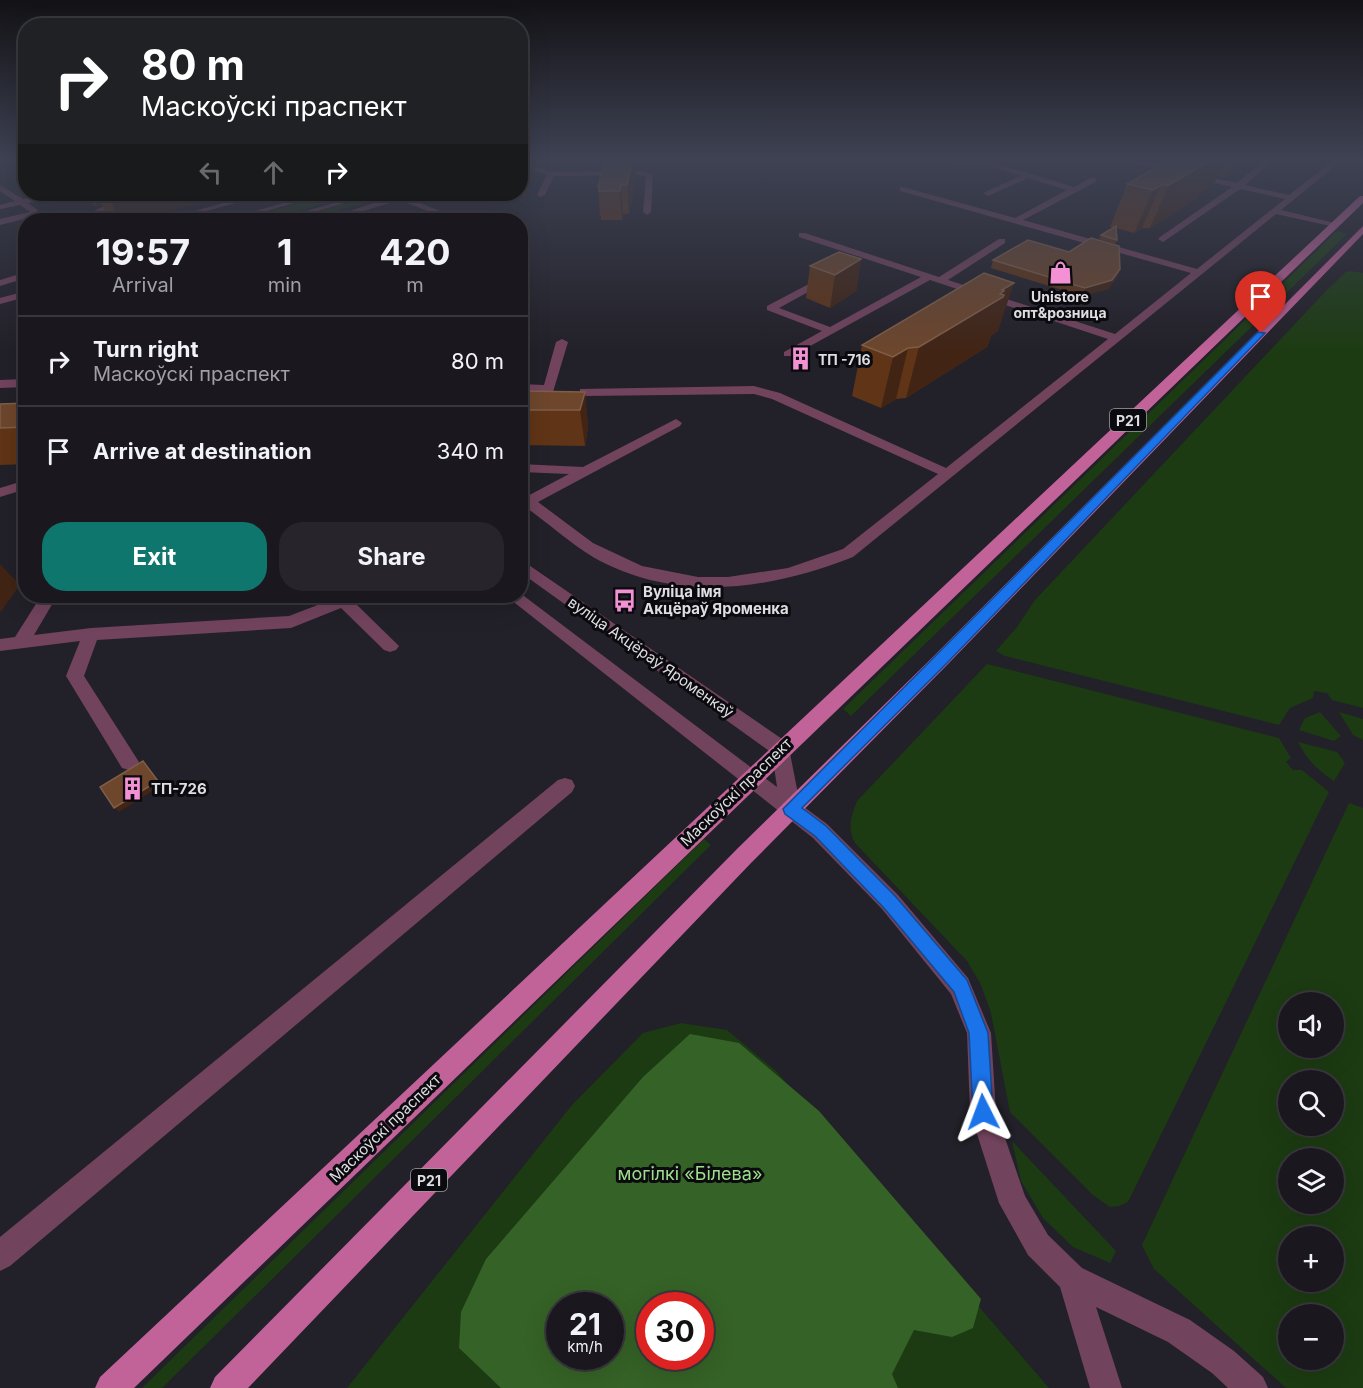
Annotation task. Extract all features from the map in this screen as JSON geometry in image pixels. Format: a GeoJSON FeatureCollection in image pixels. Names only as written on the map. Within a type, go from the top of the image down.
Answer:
{"type":"FeatureCollection","features":[{"type":"Feature","properties":{"kind":"main road","name":"Маскоўскі праспект"},"geometry":{"type":"LineString","coordinates":[[111,1388],[781,749],[1353,228]]}},
{"type":"Feature","properties":{"kind":"main road","name":"Маскоўскі праспект"},"geometry":{"type":"LineString","coordinates":[[226,1388],[791,809],[942,659],[1353,228]]}},
{"type":"Feature","properties":{"kind":"street"},"geometry":{"type":"LineString","coordinates":[[1021,223],[1198,272]]}},
{"type":"Feature","properties":{"kind":"street"},"geometry":{"type":"LineString","coordinates":[[1163,239],[1186,223]]}},
{"type":"Feature","properties":{"kind":"street"},"geometry":{"type":"LineString","coordinates":[[528,507],[605,557],[663,578],[690,581],[746,581],[776,578],[814,568],[848,553],[1259,223]]}},
{"type":"Feature","properties":{"kind":"street"},"geometry":{"type":"LineString","coordinates":[[1329,223],[1353,228]]}},
{"type":"Feature","properties":{"kind":"street"},"geometry":{"type":"LineString","coordinates":[[802,235],[1117,338]]}},
{"type":"Feature","properties":{"kind":"street"},"geometry":{"type":"LineString","coordinates":[[788,354],[1002,242]]}},
{"type":"Feature","properties":{"kind":"street"},"geometry":{"type":"LineString","coordinates":[[831,331],[771,308],[832,275]]}},
{"type":"Feature","properties":{"kind":"street"},"geometry":{"type":"LineString","coordinates":[[0,283],[18,277]]}},
{"type":"Feature","properties":{"kind":"street"},"geometry":{"type":"LineString","coordinates":[[0,301],[18,296]]}},
{"type":"Feature","properties":{"kind":"street"},"geometry":{"type":"LineString","coordinates":[[528,388],[549,389],[562,342]]}},
{"type":"Feature","properties":{"kind":"street"},"geometry":{"type":"LineString","coordinates":[[0,384],[18,383]]}},
{"type":"Feature","properties":{"kind":"street"},"geometry":{"type":"LineString","coordinates":[[584,392],[754,390],[776,396],[947,473]]}},
{"type":"Feature","properties":{"kind":"street"},"geometry":{"type":"LineString","coordinates":[[528,502],[676,423]]}},
{"type":"Feature","properties":{"kind":"street"},"geometry":{"type":"LineString","coordinates":[[528,468],[586,471]]}},
{"type":"Feature","properties":{"kind":"street"},"geometry":{"type":"LineString","coordinates":[[0,493],[18,487]]}},
{"type":"Feature","properties":{"kind":"street","name":"вуліца Акцёраў Яроменкаў"},"geometry":{"type":"LineString","coordinates":[[528,570],[781,749]]}},
{"type":"Feature","properties":{"kind":"street"},"geometry":{"type":"LineString","coordinates":[[20,643],[45,603]]}},
{"type":"Feature","properties":{"kind":"street"},"geometry":{"type":"LineString","coordinates":[[0,645],[91,634],[291,622],[339,603]]}},
{"type":"Feature","properties":{"kind":"street"},"geometry":{"type":"LineString","coordinates":[[352,603],[390,646]]}},
{"type":"Feature","properties":{"kind":"street","name":"вуліца Акцёраў Яроменкаў"},"geometry":{"type":"LineString","coordinates":[[523,603],[820,831],[890,903],[960,986],[979,1033],[983,1112],[1013,1203],[1038,1245],[1072,1278]]}},
{"type":"Feature","properties":{"kind":"street"},"geometry":{"type":"LineString","coordinates":[[91,634],[75,676],[129,762]]}},
{"type":"Feature","properties":{"kind":"street"},"geometry":{"type":"LineString","coordinates":[[781,749],[791,809]]}},
{"type":"Feature","properties":{"kind":"street"},"geometry":{"type":"LineString","coordinates":[[0,1256],[565,786]]}},
{"type":"Feature","properties":{"kind":"street"},"geometry":{"type":"LineString","coordinates":[[1072,1278],[1106,1388]]}},
{"type":"Feature","properties":{"kind":"street"},"geometry":{"type":"LineString","coordinates":[[1072,1278],[1137,1312],[1179,1330],[1223,1362],[1252,1388]]}},
{"type":"Feature","properties":{"kind":"green space"},"geometry":{"type":"Polygon","coordinates":[[[1337,231],[1347,234],[851,716],[843,709],[1337,231]]]}},
{"type":"Feature","properties":{"kind":"green space"},"geometry":{"type":"Polygon","coordinates":[[[1350,271],[1363,273],[1363,708],[1332,700],[1327,693],[1314,691],[1313,698],[1290,708],[1279,725],[1005,656],[996,651],[1017,627],[1035,600],[1326,291],[1350,271]]]}},
{"type":"Feature","properties":{"kind":"green space"},"geometry":{"type":"Polygon","coordinates":[[[987,664],[1279,738],[1291,758],[1286,762],[1293,770],[1302,770],[1329,792],[1128,1202],[1119,1206],[1110,1207],[1093,1195],[1010,1112],[991,1013],[981,985],[967,961],[855,843],[851,832],[852,817],[857,801],[987,664]]]}},
{"type":"Feature","properties":{"kind":"green space"},"geometry":{"type":"Polygon","coordinates":[[[1320,712],[1341,736],[1334,741],[1299,730],[1305,718],[1320,712]]]}},
{"type":"Feature","properties":{"kind":"green space"},"geometry":{"type":"Polygon","coordinates":[[[1339,712],[1363,719],[1363,740],[1353,735],[1339,712]]]}},
{"type":"Feature","properties":{"kind":"green space"},"geometry":{"type":"Polygon","coordinates":[[[1298,742],[1337,752],[1345,763],[1334,781],[1313,764],[1298,742]]]}},
{"type":"Feature","properties":{"kind":"green space"},"geometry":{"type":"Polygon","coordinates":[[[1349,803],[1363,808],[1363,1388],[1286,1388],[1154,1269],[1142,1245],[1349,803]]]}},
{"type":"Feature","properties":{"kind":"green space"},"geometry":{"type":"Polygon","coordinates":[[[704,839],[711,845],[162,1388],[142,1388],[704,839]]]}},
{"type":"Feature","properties":{"kind":"green space","name":"могілкі «Білева»"},"geometry":{"type":"Polygon","coordinates":[[[681,1023],[727,1030],[776,1071],[1049,1388],[347,1388],[572,1105],[643,1033],[681,1023]]]}},
{"type":"Feature","properties":{"kind":"green space","name":"могілкі «Білева»"},"geometry":{"type":"Polygon","coordinates":[[[690,1034],[739,1043],[819,1111],[981,1299],[973,1328],[952,1337],[914,1330],[892,1374],[898,1388],[501,1388],[459,1348],[461,1312],[486,1259],[643,1077],[690,1034]]]}},
{"type":"Feature","properties":{"kind":"green space"},"geometry":{"type":"Polygon","coordinates":[[[1012,1141],[1116,1251],[1110,1263],[1073,1247],[1043,1218],[1021,1181],[1012,1141]]]}},
{"type":"Feature","properties":{"kind":"building"},"geometry":{"type":"Polygon","coordinates":[[[1116,226],[1117,240],[1101,235],[1116,226]]]}},
{"type":"Feature","properties":{"kind":"building"},"geometry":{"type":"Polygon","coordinates":[[[1091,238],[1119,246],[1120,269],[1112,280],[1085,288],[993,260],[1028,240],[1069,252],[1091,238]]]}},
{"type":"Feature","properties":{"kind":"building"},"geometry":{"type":"Polygon","coordinates":[[[839,252],[861,259],[835,275],[810,266],[839,252]]]}},
{"type":"Feature","properties":{"kind":"building"},"geometry":{"type":"Polygon","coordinates":[[[984,273],[1014,283],[1002,290],[1004,291],[1000,294],[1004,295],[1003,297],[919,347],[908,348],[893,357],[862,345],[984,273]]]}},
{"type":"Feature","properties":{"kind":"building"},"geometry":{"type":"Polygon","coordinates":[[[528,391],[585,392],[580,410],[528,410],[528,391]]]}},
{"type":"Feature","properties":{"kind":"building"},"geometry":{"type":"Polygon","coordinates":[[[18,403],[18,427],[0,428],[0,404],[18,403]]]}},
{"type":"Feature","properties":{"kind":"building","name":"ТП-726"},"geometry":{"type":"Polygon","coordinates":[[[143,761],[158,781],[114,808],[100,787],[143,761]]]}},
{"type":"Feature","properties":{"kind":"place","name":"Unistore опт&розница"},"geometry":{"type":"Point","coordinates":[1060,272]}},
{"type":"Feature","properties":{"kind":"place","name":"ТП -716"},"geometry":{"type":"Point","coordinates":[800,359]}},
{"type":"Feature","properties":{"kind":"place","name":"Вуліца імя Акцёраў Яроменка"},"geometry":{"type":"Point","coordinates":[625,600]}},
{"type":"Feature","properties":{"kind":"place","name":"ТП-726"},"geometry":{"type":"Point","coordinates":[133,788]}},
{"type":"Feature","properties":{"kind":"route"},"geometry":{"type":"LineString","coordinates":[[983,1112],[979,1033],[960,986],[890,903],[820,831],[791,809],[942,659],[1261,333]]}}]}
